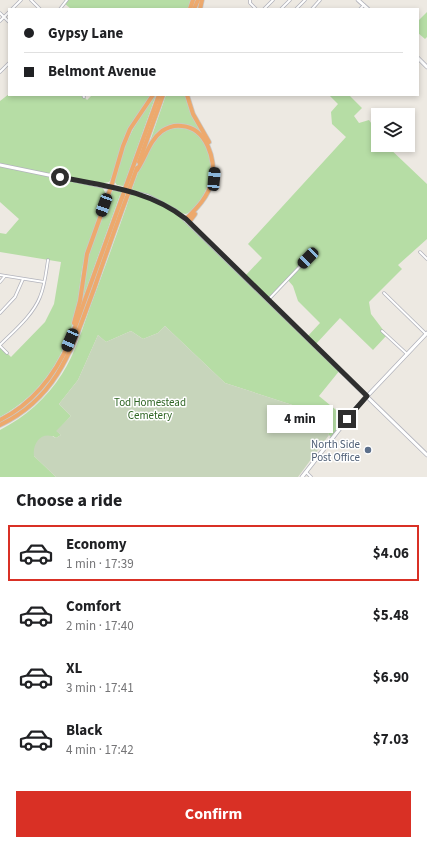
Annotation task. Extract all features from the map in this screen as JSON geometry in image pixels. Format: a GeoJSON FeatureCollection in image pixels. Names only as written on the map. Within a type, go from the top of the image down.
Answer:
{"type":"FeatureCollection","features":[{"type":"Feature","properties":{"kind":"highway"},"geometry":{"type":"LineString","coordinates":[[70,340],[80,301],[88,254],[127,136],[152,96]]}},
{"type":"Feature","properties":{"kind":"highway"},"geometry":{"type":"LineString","coordinates":[[0,425],[20,414],[35,402],[49,387],[66,361],[128,194],[128,186],[159,96]]}},
{"type":"Feature","properties":{"kind":"highway"},"geometry":{"type":"LineString","coordinates":[[137,170],[163,96]]}},
{"type":"Feature","properties":{"kind":"highway"},"geometry":{"type":"LineString","coordinates":[[187,96],[193,114],[211,147],[215,169],[209,196],[188,220]]}},
{"type":"Feature","properties":{"kind":"highway"},"geometry":{"type":"LineString","coordinates":[[0,420],[22,406],[40,391],[60,364],[123,195],[153,141],[167,128],[177,125],[186,126],[200,134],[211,155],[212,176],[206,195],[188,220]]}},
{"type":"Feature","properties":{"kind":"highway"},"geometry":{"type":"LineString","coordinates":[[0,428],[16,419],[20,414]]}},
{"type":"Feature","properties":{"kind":"main road"},"geometry":{"type":"LineString","coordinates":[[358,0],[367,8]]}},
{"type":"Feature","properties":{"kind":"main road"},"geometry":{"type":"LineString","coordinates":[[419,59],[427,67]]}},
{"type":"Feature","properties":{"kind":"main road"},"geometry":{"type":"LineString","coordinates":[[0,165],[111,187],[148,196],[164,204],[188,220],[427,455]]}},
{"type":"Feature","properties":{"kind":"main road"},"geometry":{"type":"LineString","coordinates":[[302,477],[367,396],[427,334]]}},
{"type":"Feature","properties":{"kind":"street"},"geometry":{"type":"LineString","coordinates":[[13,8],[21,0]]}},
{"type":"Feature","properties":{"kind":"street"},"geometry":{"type":"LineString","coordinates":[[31,0],[39,8]]}},
{"type":"Feature","properties":{"kind":"street"},"geometry":{"type":"LineString","coordinates":[[61,8],[67,0]]}},
{"type":"Feature","properties":{"kind":"street"},"geometry":{"type":"LineString","coordinates":[[265,8],[273,0]]}},
{"type":"Feature","properties":{"kind":"street"},"geometry":{"type":"LineString","coordinates":[[282,8],[290,0]]}},
{"type":"Feature","properties":{"kind":"street"},"geometry":{"type":"LineString","coordinates":[[297,8],[305,0]]}},
{"type":"Feature","properties":{"kind":"street"},"geometry":{"type":"LineString","coordinates":[[313,8],[320,0]]}},
{"type":"Feature","properties":{"kind":"street"},"geometry":{"type":"LineString","coordinates":[[361,8],[364,5]]}},
{"type":"Feature","properties":{"kind":"street"},"geometry":{"type":"LineString","coordinates":[[0,13],[8,21]]}},
{"type":"Feature","properties":{"kind":"street"},"geometry":{"type":"LineString","coordinates":[[0,21],[8,13]]}},
{"type":"Feature","properties":{"kind":"street"},"geometry":{"type":"LineString","coordinates":[[0,72],[8,64]]}},
{"type":"Feature","properties":{"kind":"street"},"geometry":{"type":"LineString","coordinates":[[420,252],[427,258]]}},
{"type":"Feature","properties":{"kind":"street"},"geometry":{"type":"LineString","coordinates":[[268,299],[308,258]]}},
{"type":"Feature","properties":{"kind":"street"},"geometry":{"type":"LineString","coordinates":[[7,353],[0,346],[34,308],[41,296],[48,260]]}},
{"type":"Feature","properties":{"kind":"street"},"geometry":{"type":"LineString","coordinates":[[0,275],[44,282]]}},
{"type":"Feature","properties":{"kind":"street"},"geometry":{"type":"LineString","coordinates":[[0,281],[5,276]]}},
{"type":"Feature","properties":{"kind":"street"},"geometry":{"type":"LineString","coordinates":[[0,313],[15,297],[23,279]]}},
{"type":"Feature","properties":{"kind":"street"},"geometry":{"type":"LineString","coordinates":[[384,292],[427,334]]}},
{"type":"Feature","properties":{"kind":"street"},"geometry":{"type":"LineString","coordinates":[[382,331],[406,354]]}},
{"type":"Feature","properties":{"kind":"street"},"geometry":{"type":"LineString","coordinates":[[306,472],[311,477]]}},
{"type":"Feature","properties":{"kind":"green space"},"geometry":{"type":"Polygon","coordinates":[[[67,0],[191,0],[188,8],[70,8],[64,3],[67,0]]]}},
{"type":"Feature","properties":{"kind":"green space"},"geometry":{"type":"Polygon","coordinates":[[[427,12],[427,37],[425,39],[419,34],[419,20],[427,12]]]}},
{"type":"Feature","properties":{"kind":"green space"},"geometry":{"type":"Polygon","coordinates":[[[8,95],[8,96],[84,96],[87,100],[91,96],[150,96],[125,135],[111,179],[109,182],[104,183],[103,188],[106,195],[84,261],[73,324],[60,356],[51,371],[29,397],[0,417],[0,346],[11,357],[45,322],[54,304],[61,262],[0,252],[0,233],[6,234],[19,219],[0,202],[0,101],[8,95]]]}},
{"type":"Feature","properties":{"kind":"green space"},"geometry":{"type":"Polygon","coordinates":[[[153,96],[156,96],[124,185],[126,186],[123,195],[120,195],[81,304],[89,255],[110,192],[114,190],[121,191],[123,186],[117,185],[114,181],[125,146],[133,129],[153,96]]]}},
{"type":"Feature","properties":{"kind":"green space"},"geometry":{"type":"Polygon","coordinates":[[[166,96],[186,96],[203,134],[172,125],[149,144],[166,96]]]}},
{"type":"Feature","properties":{"kind":"green space"},"geometry":{"type":"Polygon","coordinates":[[[330,96],[350,96],[362,108],[354,116],[359,123],[369,120],[371,123],[371,152],[393,152],[427,184],[427,239],[398,265],[402,269],[369,302],[371,314],[387,335],[373,350],[340,318],[315,345],[340,370],[319,396],[347,419],[332,438],[329,435],[320,414],[225,383],[165,326],[158,333],[143,339],[131,331],[106,342],[98,335],[78,380],[59,404],[71,416],[57,431],[61,435],[56,438],[53,436],[34,456],[56,477],[0,477],[0,430],[27,413],[35,406],[50,391],[67,366],[81,333],[138,172],[149,148],[154,141],[163,132],[170,129],[183,127],[196,132],[205,141],[211,167],[209,181],[204,194],[196,206],[186,214],[180,213],[245,276],[262,258],[248,244],[346,137],[332,124],[331,112],[338,104],[330,96]],[[287,279],[269,299],[307,337],[320,323],[298,301],[293,286],[287,279]]]}},
{"type":"Feature","properties":{"kind":"green space","name":"Tod Homestead Cemetery"},"geometry":{"type":"Polygon","coordinates":[[[165,326],[225,383],[320,414],[329,435],[298,477],[56,477],[34,456],[35,446],[39,439],[47,435],[56,438],[61,435],[56,431],[71,416],[59,404],[78,380],[98,335],[106,342],[131,331],[143,339],[158,333],[165,326]]]}},
{"type":"Feature","properties":{"kind":"place","name":"North Side Post Office"},"geometry":{"type":"Point","coordinates":[368,450]}},
{"type":"Feature","properties":{"kind":"route"},"geometry":{"type":"LineString","coordinates":[[60,177],[148,196],[176,211],[186,219],[367,396],[347,419]]}}]}
